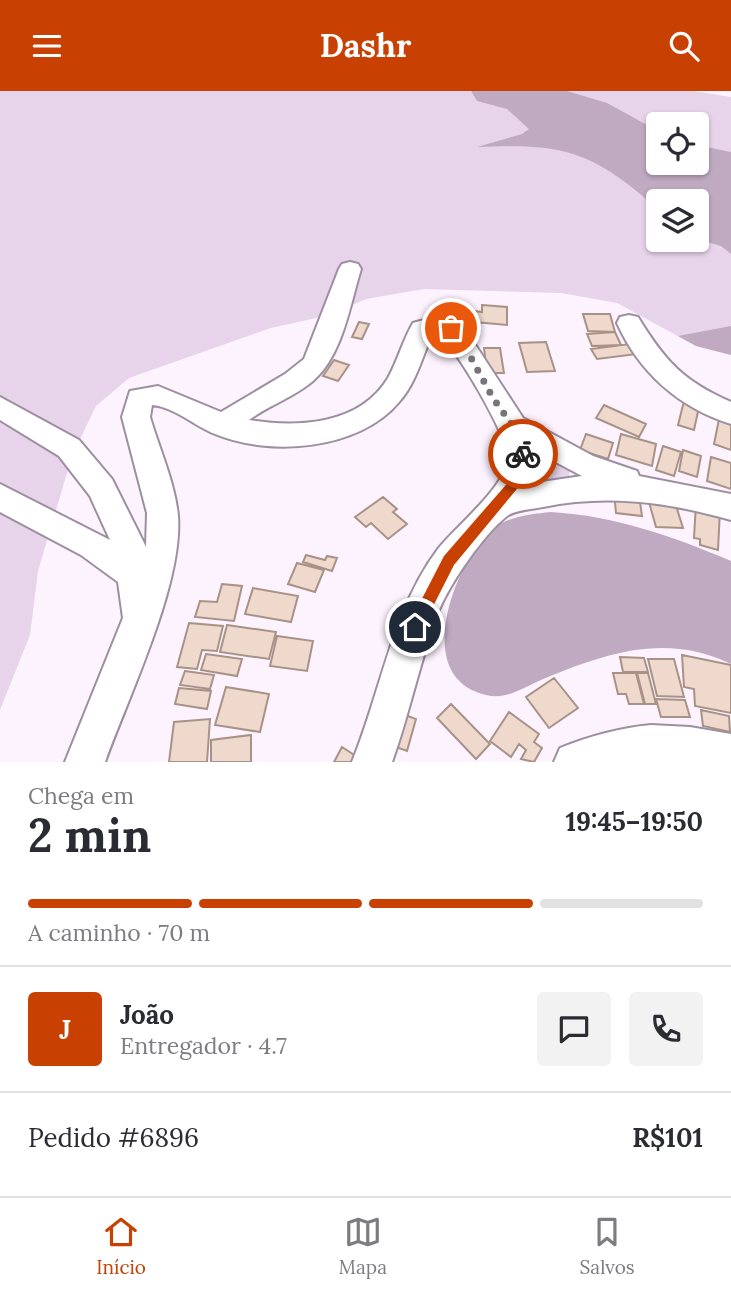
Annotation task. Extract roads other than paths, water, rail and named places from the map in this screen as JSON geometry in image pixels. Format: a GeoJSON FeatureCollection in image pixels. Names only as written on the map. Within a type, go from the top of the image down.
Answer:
{"type":"FeatureCollection","features":[{"type":"Feature","properties":{"kind":"street"},"geometry":{"type":"LineString","coordinates":[[224,426],[243,407],[296,378],[314,364],[350,269]]}},
{"type":"Feature","properties":{"kind":"street"},"geometry":{"type":"LineString","coordinates":[[629,323],[655,367],[683,389],[731,414]]}},
{"type":"Feature","properties":{"kind":"street"},"geometry":{"type":"LineString","coordinates":[[85,762],[158,570],[163,524],[139,428],[137,401],[143,395],[158,395],[224,426],[253,432],[323,431],[354,423],[375,410],[390,395],[413,355],[420,331],[433,326],[447,327],[458,334],[510,421],[523,452],[521,470],[516,481],[449,561],[423,607],[390,715],[372,762]]}},
{"type":"Feature","properties":{"kind":"street"},"geometry":{"type":"LineString","coordinates":[[0,407],[53,435],[83,463],[102,488],[121,523],[132,552],[139,622]]}},
{"type":"Feature","properties":{"kind":"street"},"geometry":{"type":"LineString","coordinates":[[510,421],[583,464],[645,486],[731,507]]}},
{"type":"Feature","properties":{"kind":"street"},"geometry":{"type":"LineString","coordinates":[[495,505],[583,487],[645,486]]}},
{"type":"Feature","properties":{"kind":"street"},"geometry":{"type":"LineString","coordinates":[[0,497],[92,545],[136,576]]}},
{"type":"Feature","properties":{"kind":"street"},"geometry":{"type":"LineString","coordinates":[[573,762],[636,744],[688,745],[731,754]]}}]}
